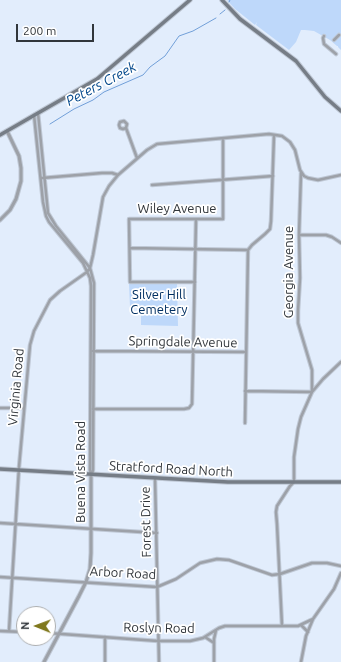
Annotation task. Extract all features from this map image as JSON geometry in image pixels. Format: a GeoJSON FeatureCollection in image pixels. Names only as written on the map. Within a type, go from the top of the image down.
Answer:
{"type":"FeatureCollection","features":[{"type":"Feature","properties":{"kind":"main road"},"geometry":{"type":"LineString","coordinates":[[0,134],[102,75],[190,0]]}},
{"type":"Feature","properties":{"kind":"main road"},"geometry":{"type":"LineString","coordinates":[[222,0],[240,18],[296,61],[326,97],[341,111]]}},
{"type":"Feature","properties":{"kind":"main road","name":"Stratford Road North"},"geometry":{"type":"LineString","coordinates":[[0,469],[228,482],[341,482]]}},
{"type":"Feature","properties":{"kind":"street"},"geometry":{"type":"LineString","coordinates":[[334,40],[339,35]]}},
{"type":"Feature","properties":{"kind":"street"},"geometry":{"type":"LineString","coordinates":[[324,36],[324,44],[336,54]]}},
{"type":"Feature","properties":{"kind":"street"},"geometry":{"type":"LineString","coordinates":[[36,114],[44,209],[46,216],[49,222],[83,263],[87,272]]}},
{"type":"Feature","properties":{"kind":"street"},"geometry":{"type":"LineString","coordinates":[[126,128],[137,158]]}},
{"type":"Feature","properties":{"kind":"street"},"geometry":{"type":"LineString","coordinates":[[0,220],[10,210],[16,199],[21,181],[19,156],[7,131]]}},
{"type":"Feature","properties":{"kind":"street"},"geometry":{"type":"LineString","coordinates":[[246,352],[248,250],[270,228],[272,211],[274,135]]}},
{"type":"Feature","properties":{"kind":"street","name":"Virginia Road"},"geometry":{"type":"LineString","coordinates":[[9,631],[19,470],[29,351],[34,332],[50,300],[87,272],[90,268],[103,197],[109,186],[118,175],[147,150],[157,144],[274,135]]}},
{"type":"Feature","properties":{"kind":"street","name":"Georgia Avenue"},"geometry":{"type":"LineString","coordinates":[[274,135],[284,137],[292,144],[301,172],[298,323],[312,370],[312,392],[301,417],[298,429],[294,458],[294,482]]}},
{"type":"Feature","properties":{"kind":"street","name":"Wiley Avenue"},"geometry":{"type":"LineString","coordinates":[[130,248],[129,219],[223,220],[223,139]]}},
{"type":"Feature","properties":{"kind":"street"},"geometry":{"type":"LineString","coordinates":[[301,172],[308,178],[315,180],[341,175]]}},
{"type":"Feature","properties":{"kind":"street"},"geometry":{"type":"LineString","coordinates":[[42,178],[102,173],[112,173],[118,175]]}},
{"type":"Feature","properties":{"kind":"street"},"geometry":{"type":"LineString","coordinates":[[152,185],[273,176]]}},
{"type":"Feature","properties":{"kind":"street"},"geometry":{"type":"LineString","coordinates":[[42,178],[46,207],[51,219],[90,268],[94,287],[93,351]]}},
{"type":"Feature","properties":{"kind":"street"},"geometry":{"type":"LineString","coordinates":[[92,409],[174,410],[189,408],[192,404],[196,219]]}},
{"type":"Feature","properties":{"kind":"street"},"geometry":{"type":"LineString","coordinates":[[299,235],[326,235],[341,243]]}},
{"type":"Feature","properties":{"kind":"street"},"geometry":{"type":"LineString","coordinates":[[194,282],[130,282],[130,248],[248,250]]}},
{"type":"Feature","properties":{"kind":"street","name":"Buena Vista Road"},"geometry":{"type":"LineString","coordinates":[[44,662],[86,582],[91,561],[92,474],[90,470],[93,351],[91,286],[87,272]]}},
{"type":"Feature","properties":{"kind":"street","name":"Springdale Avenue"},"geometry":{"type":"LineString","coordinates":[[93,351],[246,352],[245,423]]}},
{"type":"Feature","properties":{"kind":"street"},"geometry":{"type":"LineString","coordinates":[[245,391],[312,392],[341,362]]}},
{"type":"Feature","properties":{"kind":"street"},"geometry":{"type":"LineString","coordinates":[[0,408],[24,408]]}},
{"type":"Feature","properties":{"kind":"street","name":"Forest Drive"},"geometry":{"type":"LineString","coordinates":[[155,478],[159,662]]}},
{"type":"Feature","properties":{"kind":"street"},"geometry":{"type":"LineString","coordinates":[[282,626],[276,509],[294,482]]}},
{"type":"Feature","properties":{"kind":"street"},"geometry":{"type":"LineString","coordinates":[[0,523],[157,533]]}},
{"type":"Feature","properties":{"kind":"street","name":"Arbor Road"},"geometry":{"type":"LineString","coordinates":[[0,577],[158,587],[176,579],[200,563],[218,559],[229,560],[270,575],[280,574],[305,565],[320,562],[341,566]]}},
{"type":"Feature","properties":{"kind":"street"},"geometry":{"type":"LineString","coordinates":[[301,662],[303,647],[313,619],[334,589],[341,572]]}},
{"type":"Feature","properties":{"kind":"street","name":"Roslyn Road"},"geometry":{"type":"LineString","coordinates":[[59,634],[158,641],[190,641],[205,637],[224,626],[300,625],[313,619]]}},
{"type":"Feature","properties":{"kind":"street"},"geometry":{"type":"LineString","coordinates":[[300,625],[308,632]]}},
{"type":"Feature","properties":{"kind":"street"},"geometry":{"type":"LineString","coordinates":[[214,662],[216,630]]}},
{"type":"Feature","properties":{"kind":"street"},"geometry":{"type":"LineString","coordinates":[[0,631],[16,631]]}},
{"type":"Feature","properties":{"kind":"street"},"geometry":{"type":"LineString","coordinates":[[105,637],[105,662]]}},
{"type":"Feature","properties":{"kind":"street"},"geometry":{"type":"LineString","coordinates":[[205,637],[214,643]]}},
{"type":"Feature","properties":{"kind":"green space"},"geometry":{"type":"Polygon","coordinates":[[[227,0],[341,0],[341,50],[330,40],[314,31],[301,30],[296,42],[289,50],[256,25],[257,22],[255,25],[235,9],[227,0]]]}},
{"type":"Feature","properties":{"kind":"green space","name":"Silver Hill Cemetery"},"geometry":{"type":"Polygon","coordinates":[[[129,283],[177,283],[178,326],[141,325],[141,308],[130,307],[129,283]]]}},
{"type":"Feature","properties":{"kind":"waterway","name":"Peters Creek"},"geometry":{"type":"LineString","coordinates":[[220,14],[225,10]]}},
{"type":"Feature","properties":{"kind":"waterway","name":"Peters Creek"},"geometry":{"type":"LineString","coordinates":[[50,124],[74,109],[93,100],[104,92],[143,75],[150,67],[165,56],[179,36],[193,31],[216,18]]}}]}
